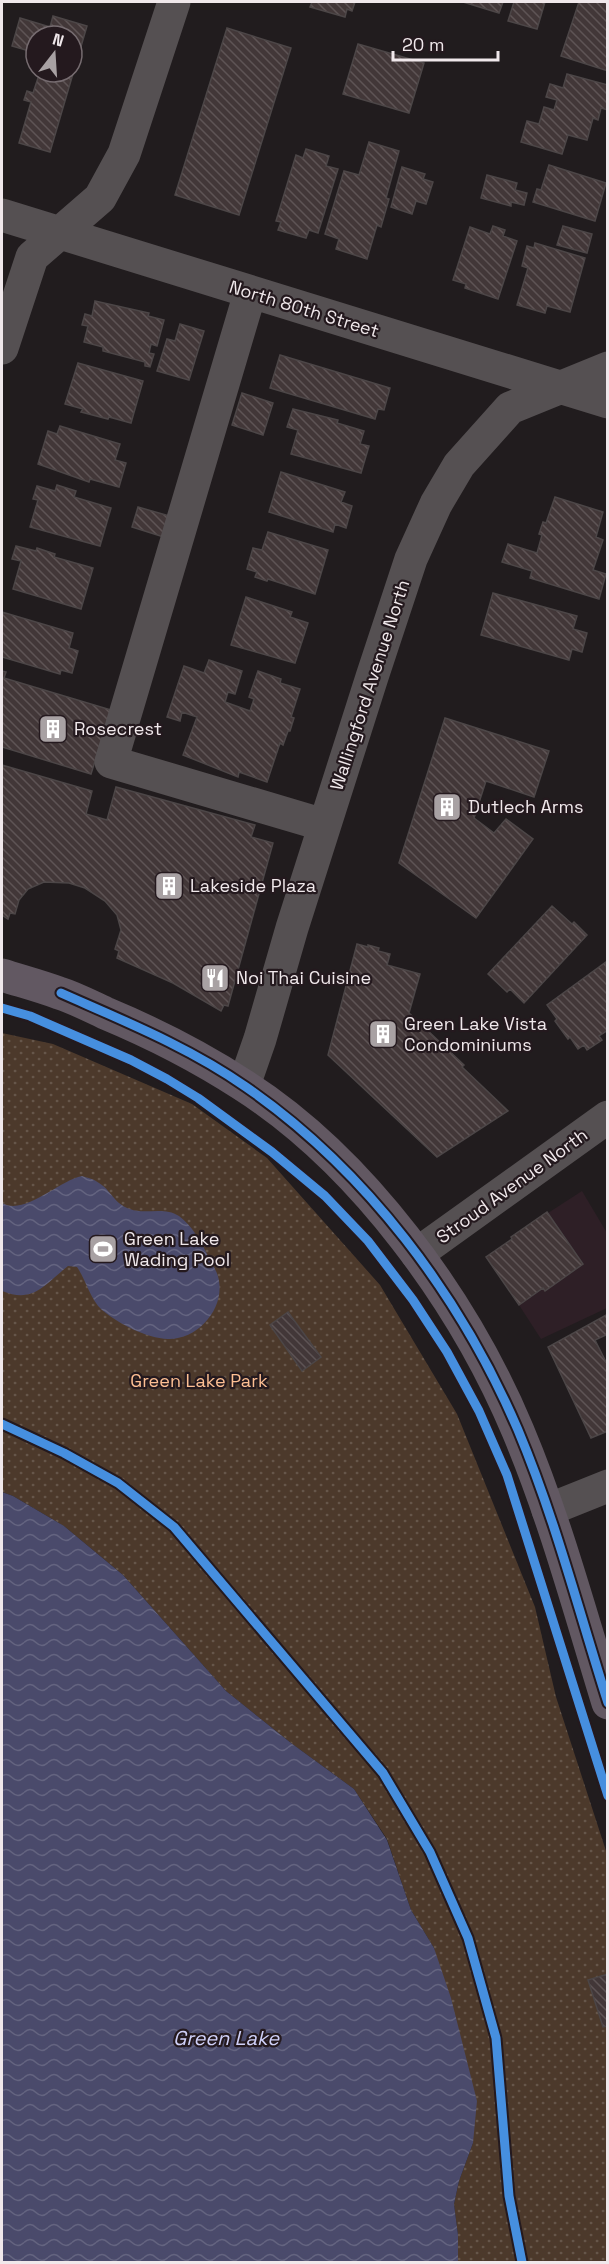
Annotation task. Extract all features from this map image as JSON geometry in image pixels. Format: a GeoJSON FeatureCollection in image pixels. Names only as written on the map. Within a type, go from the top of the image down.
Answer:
{"type":"FeatureCollection","features":[{"type":"Feature","properties":{"kind":"main road"},"geometry":{"type":"LineString","coordinates":[[2,975],[61,993],[153,1034],[244,1085],[280,1111],[324,1150],[353,1179],[417,1254],[448,1299],[492,1373],[518,1430],[548,1510],[608,1703]]}},
{"type":"Feature","properties":{"kind":"street"},"geometry":{"type":"LineString","coordinates":[[2,348],[32,257],[100,198],[124,154],[174,2]]}},
{"type":"Feature","properties":{"kind":"street","name":"North 80th Street"},"geometry":{"type":"LineString","coordinates":[[2,215],[608,402]]}},
{"type":"Feature","properties":{"kind":"street"},"geometry":{"type":"LineString","coordinates":[[250,293],[111,762],[324,825]]}},
{"type":"Feature","properties":{"kind":"street","name":"Wallingford Avenue North"},"geometry":{"type":"LineString","coordinates":[[244,1085],[324,825],[411,559],[436,504],[459,465],[510,408],[608,368]]}},
{"type":"Feature","properties":{"kind":"street","name":"Stroud Avenue North"},"geometry":{"type":"LineString","coordinates":[[417,1254],[608,1117]]}},
{"type":"Feature","properties":{"kind":"street"},"geometry":{"type":"LineString","coordinates":[[548,1510],[608,1486]]}},
{"type":"Feature","properties":{"kind":"shaded area"},"geometry":{"type":"Polygon","coordinates":[[[582,1191],[607,1233],[607,1308],[541,1339],[519,1305],[511,1237],[582,1191]]]}},
{"type":"Feature","properties":{"kind":"green space","name":"Green Lake Park"},"geometry":{"type":"Polygon","coordinates":[[[2,1033],[53,1044],[192,1104],[267,1158],[380,1285],[457,1414],[535,1607],[556,1697],[607,1854],[607,2262],[458,2262],[458,2235],[454,2204],[459,2181],[473,2143],[434,1948],[411,1910],[387,1839],[354,1789],[226,1691],[123,1575],[64,1526],[2,1492],[2,1033]]]}},
{"type":"Feature","properties":{"kind":"water","name":"Green Lake Wading Pool"},"geometry":{"type":"Polygon","coordinates":[[[82,1176],[95,1180],[125,1207],[136,1211],[173,1213],[192,1229],[215,1268],[219,1281],[219,1292],[213,1312],[198,1329],[179,1338],[168,1339],[151,1336],[125,1325],[98,1306],[77,1267],[68,1266],[31,1294],[13,1294],[2,1291],[2,1203],[11,1206],[21,1205],[82,1176]]]}},
{"type":"Feature","properties":{"kind":"water","name":"Green Lake"},"geometry":{"type":"Polygon","coordinates":[[[2,1492],[64,1526],[123,1575],[226,1691],[354,1789],[387,1840],[411,1910],[434,1948],[451,1998],[477,2101],[473,2143],[459,2181],[454,2204],[458,2235],[458,2262],[2,2262],[2,1492]]]}},
{"type":"Feature","properties":{"kind":"building"},"geometry":{"type":"Polygon","coordinates":[[[312,2],[355,2],[352,11],[347,9],[345,17],[310,7],[312,2]]]}},
{"type":"Feature","properties":{"kind":"building"},"geometry":{"type":"Polygon","coordinates":[[[463,2],[503,2],[499,13],[463,2]]]}},
{"type":"Feature","properties":{"kind":"building"},"geometry":{"type":"Polygon","coordinates":[[[514,2],[545,2],[537,29],[508,21],[514,2]]]}},
{"type":"Feature","properties":{"kind":"building"},"geometry":{"type":"Polygon","coordinates":[[[579,2],[608,2],[608,71],[561,56],[579,2]]]}},
{"type":"Feature","properties":{"kind":"building"},"geometry":{"type":"Polygon","coordinates":[[[53,16],[80,24],[51,24],[53,16]]]}},
{"type":"Feature","properties":{"kind":"building"},"geometry":{"type":"Polygon","coordinates":[[[20,18],[40,24],[24,24],[24,50],[12,46],[20,18]]]}},
{"type":"Feature","properties":{"kind":"building"},"geometry":{"type":"Polygon","coordinates":[[[227,28],[291,48],[239,215],[175,195],[227,28]]]}},
{"type":"Feature","properties":{"kind":"building"},"geometry":{"type":"Polygon","coordinates":[[[358,44],[424,63],[409,113],[343,94],[358,44]]]}},
{"type":"Feature","properties":{"kind":"building"},"geometry":{"type":"Polygon","coordinates":[[[567,74],[608,85],[608,110],[601,108],[598,120],[593,118],[587,140],[568,135],[562,154],[521,142],[527,121],[539,124],[544,107],[554,110],[557,100],[546,97],[550,84],[563,88],[567,74]]]}},
{"type":"Feature","properties":{"kind":"building"},"geometry":{"type":"Polygon","coordinates":[[[36,84],[70,84],[50,152],[19,143],[31,102],[24,100],[27,91],[33,93],[36,84]]]}},
{"type":"Feature","properties":{"kind":"building"},"geometry":{"type":"Polygon","coordinates":[[[369,142],[399,151],[386,198],[389,199],[381,227],[377,225],[367,259],[336,249],[339,239],[325,234],[344,171],[359,175],[369,142]]]}},
{"type":"Feature","properties":{"kind":"building"},"geometry":{"type":"Polygon","coordinates":[[[306,149],[329,156],[326,166],[338,169],[318,233],[309,230],[306,238],[278,230],[281,222],[276,221],[296,155],[303,158],[306,149]]]}},
{"type":"Feature","properties":{"kind":"building"},"geometry":{"type":"Polygon","coordinates":[[[549,165],[606,183],[595,221],[533,202],[537,189],[541,190],[549,165]]]}},
{"type":"Feature","properties":{"kind":"building"},"geometry":{"type":"Polygon","coordinates":[[[402,167],[425,174],[423,179],[433,182],[426,204],[416,201],[412,214],[391,207],[402,167]]]}},
{"type":"Feature","properties":{"kind":"building"},"geometry":{"type":"Polygon","coordinates":[[[487,175],[517,183],[515,190],[527,193],[524,205],[511,202],[511,206],[481,198],[487,175]]]}},
{"type":"Feature","properties":{"kind":"building"},"geometry":{"type":"Polygon","coordinates":[[[493,226],[505,230],[503,236],[517,241],[498,299],[465,288],[466,284],[453,280],[470,227],[490,234],[493,226]]]}},
{"type":"Feature","properties":{"kind":"building"},"geometry":{"type":"Polygon","coordinates":[[[563,226],[592,234],[587,253],[557,245],[563,226]]]}},
{"type":"Feature","properties":{"kind":"building"},"geometry":{"type":"Polygon","coordinates":[[[535,243],[585,258],[570,312],[547,306],[545,313],[517,305],[528,268],[522,266],[527,246],[534,248],[535,243]]]}},
{"type":"Feature","properties":{"kind":"building"},"geometry":{"type":"Polygon","coordinates":[[[95,301],[149,313],[148,316],[164,320],[157,346],[151,344],[149,353],[154,354],[150,367],[145,366],[145,362],[103,351],[103,347],[84,342],[88,326],[82,325],[85,314],[92,316],[95,301]]]}},
{"type":"Feature","properties":{"kind":"building"},"geometry":{"type":"Polygon","coordinates":[[[180,324],[204,331],[189,380],[157,371],[167,339],[175,341],[180,324]]]}},
{"type":"Feature","properties":{"kind":"building"},"geometry":{"type":"Polygon","coordinates":[[[280,355],[390,388],[384,410],[378,409],[375,419],[270,388],[280,355]]]}},
{"type":"Feature","properties":{"kind":"building"},"geometry":{"type":"Polygon","coordinates":[[[78,363],[143,381],[131,423],[81,412],[83,409],[65,404],[78,363]]]}},
{"type":"Feature","properties":{"kind":"building"},"geometry":{"type":"Polygon","coordinates":[[[242,393],[273,403],[263,435],[232,425],[242,393]]]}},
{"type":"Feature","properties":{"kind":"building"},"geometry":{"type":"Polygon","coordinates":[[[293,409],[338,420],[337,423],[364,431],[360,444],[369,446],[361,473],[291,454],[298,430],[287,427],[293,409]]]}},
{"type":"Feature","properties":{"kind":"building"},"geometry":{"type":"Polygon","coordinates":[[[60,426],[120,444],[115,460],[126,463],[119,487],[90,479],[89,482],[38,464],[48,431],[57,434],[60,426]]]}},
{"type":"Feature","properties":{"kind":"building"},"geometry":{"type":"Polygon","coordinates":[[[281,472],[345,492],[341,502],[352,506],[346,528],[335,524],[333,532],[269,512],[281,472]]]}},
{"type":"Feature","properties":{"kind":"building"},"geometry":{"type":"Polygon","coordinates":[[[57,485],[76,491],[74,497],[111,508],[100,546],[30,527],[38,500],[33,499],[37,486],[55,491],[57,485]]]}},
{"type":"Feature","properties":{"kind":"building"},"geometry":{"type":"Polygon","coordinates":[[[555,497],[603,512],[596,537],[603,540],[593,570],[606,574],[599,599],[530,578],[532,571],[502,562],[508,544],[537,553],[542,535],[539,534],[543,522],[546,523],[555,497]]]}},
{"type":"Feature","properties":{"kind":"building"},"geometry":{"type":"Polygon","coordinates":[[[138,507],[173,517],[167,538],[132,527],[138,507]]]}},
{"type":"Feature","properties":{"kind":"building"},"geometry":{"type":"Polygon","coordinates":[[[268,532],[328,550],[315,594],[255,577],[257,572],[247,569],[253,548],[262,550],[268,532]]]}},
{"type":"Feature","properties":{"kind":"building"},"geometry":{"type":"Polygon","coordinates":[[[16,546],[36,551],[37,548],[55,554],[54,557],[93,568],[81,609],[13,589],[21,561],[12,559],[16,546]]]}},
{"type":"Feature","properties":{"kind":"building"},"geometry":{"type":"Polygon","coordinates":[[[493,593],[577,616],[573,629],[587,633],[582,652],[572,649],[569,660],[481,635],[493,593]]]}},
{"type":"Feature","properties":{"kind":"building"},"geometry":{"type":"Polygon","coordinates":[[[246,597],[292,612],[290,617],[308,623],[295,663],[231,645],[246,597]]]}},
{"type":"Feature","properties":{"kind":"building"},"geometry":{"type":"Polygon","coordinates":[[[2,612],[73,633],[69,648],[78,651],[72,673],[61,670],[60,674],[2,657],[2,612]]]}},
{"type":"Feature","properties":{"kind":"building"},"geometry":{"type":"Polygon","coordinates":[[[209,660],[242,671],[235,694],[228,692],[225,702],[250,711],[254,699],[249,697],[258,671],[281,679],[280,683],[300,689],[291,717],[294,718],[290,731],[283,745],[280,743],[267,782],[239,772],[238,777],[183,755],[197,717],[182,712],[180,721],[167,717],[184,666],[204,673],[209,660]]]}},
{"type":"Feature","properties":{"kind":"building","name":"Rosecrest"},"geometry":{"type":"Polygon","coordinates":[[[2,671],[6,672],[4,678],[111,710],[91,774],[2,747],[2,671]]]}},
{"type":"Feature","properties":{"kind":"building","name":"Dutlech Arms"},"geometry":{"type":"Polygon","coordinates":[[[445,718],[549,751],[534,797],[486,781],[474,818],[494,833],[506,819],[533,839],[476,918],[399,863],[445,718]]]}},
{"type":"Feature","properties":{"kind":"building","name":"Lakeside Plaza"},"geometry":{"type":"Polygon","coordinates":[[[2,765],[92,791],[86,814],[107,820],[116,787],[255,825],[251,837],[273,843],[228,1006],[224,1005],[221,1011],[173,983],[117,958],[119,951],[115,949],[121,930],[117,915],[105,901],[85,888],[69,883],[44,882],[28,889],[19,900],[15,914],[10,913],[8,919],[2,915],[2,765]]]}},
{"type":"Feature","properties":{"kind":"building"},"geometry":{"type":"Polygon","coordinates":[[[552,906],[587,935],[524,1003],[510,989],[507,992],[488,974],[552,906]]]}},
{"type":"Feature","properties":{"kind":"building","name":"Green Lake Vista Condominiums"},"geometry":{"type":"Polygon","coordinates":[[[357,944],[379,948],[378,951],[390,954],[387,965],[420,974],[409,1013],[508,1111],[437,1157],[328,1055],[357,944]]]}},
{"type":"Feature","properties":{"kind":"building"},"geometry":{"type":"Polygon","coordinates":[[[606,962],[608,1030],[599,1036],[602,1040],[587,1050],[584,1045],[578,1049],[555,1021],[557,1019],[547,1005],[606,962]]]}},
{"type":"Feature","properties":{"kind":"building"},"geometry":{"type":"Polygon","coordinates":[[[547,1212],[583,1264],[545,1291],[543,1288],[519,1305],[486,1257],[547,1212]]]}},
{"type":"Feature","properties":{"kind":"building"},"geometry":{"type":"Polygon","coordinates":[[[288,1312],[321,1357],[302,1371],[270,1325],[288,1312]]]}},
{"type":"Feature","properties":{"kind":"building"},"geometry":{"type":"Polygon","coordinates":[[[608,1314],[608,1334],[595,1340],[608,1366],[608,1431],[591,1438],[548,1347],[608,1314]]]}},
{"type":"Feature","properties":{"kind":"building"},"geometry":{"type":"Polygon","coordinates":[[[608,1974],[608,2026],[603,2027],[588,1980],[608,1974]]]}},
{"type":"Feature","properties":{"kind":"cycle path"},"geometry":{"type":"LineString","coordinates":[[61,993],[179,1047],[246,1087],[290,1120],[331,1157],[370,1196],[405,1239],[438,1284],[468,1331],[495,1380],[518,1430],[555,1531],[608,1703]]}},
{"type":"Feature","properties":{"kind":"cycle path"},"geometry":{"type":"LineString","coordinates":[[2,1008],[30,1016],[131,1060],[198,1098],[272,1152],[325,1196],[368,1241],[413,1300],[447,1352],[479,1411],[507,1475],[608,1796]]}},
{"type":"Feature","properties":{"kind":"cycle path"},"geometry":{"type":"LineString","coordinates":[[2,1424],[64,1453],[118,1483],[174,1527],[383,1773],[430,1852],[468,1938],[496,2038],[509,2196],[522,2262]]}},
{"type":"Feature","properties":{"kind":"place","name":"Rosecrest"},"geometry":{"type":"Point","coordinates":[53,729]}},
{"type":"Feature","properties":{"kind":"place","name":"Dutlech Arms"},"geometry":{"type":"Point","coordinates":[447,807]}},
{"type":"Feature","properties":{"kind":"place","name":"Lakeside Plaza"},"geometry":{"type":"Point","coordinates":[169,886]}},
{"type":"Feature","properties":{"kind":"place","name":"Noi Thai Cuisine"},"geometry":{"type":"Point","coordinates":[215,978]}},
{"type":"Feature","properties":{"kind":"place","name":"Green Lake Vista Condominiums"},"geometry":{"type":"Point","coordinates":[383,1034]}},
{"type":"Feature","properties":{"kind":"place","name":"Green Lake Wading Pool"},"geometry":{"type":"Point","coordinates":[103,1249]}}]}
